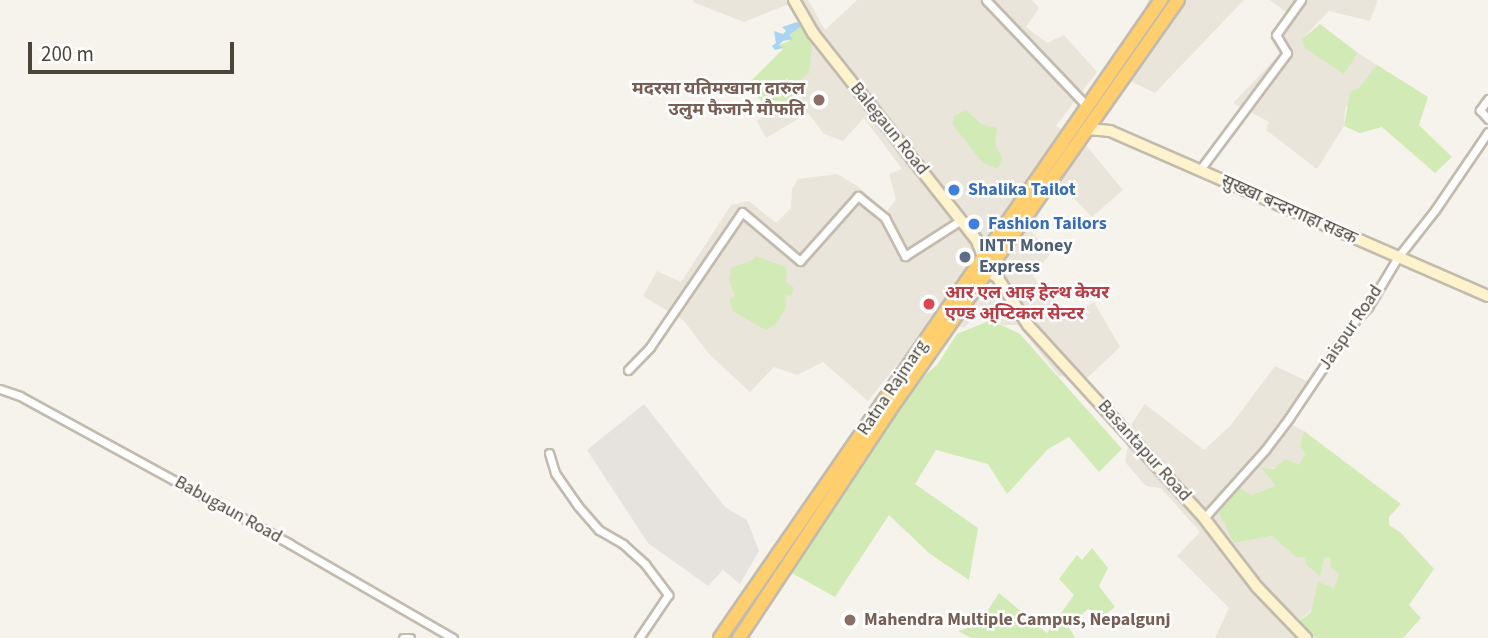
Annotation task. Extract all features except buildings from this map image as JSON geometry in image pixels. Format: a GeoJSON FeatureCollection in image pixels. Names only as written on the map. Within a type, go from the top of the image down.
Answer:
{"type":"FeatureCollection","features":[{"type":"Feature","properties":{"kind":"highway","name":"Ratna Rajmarg"},"geometry":{"type":"LineString","coordinates":[[739,638],[1087,106],[1161,0]]}},
{"type":"Feature","properties":{"kind":"highway","name":"Ratna Rajmarg"},"geometry":{"type":"LineString","coordinates":[[720,638],[986,264],[1088,129],[1178,0]]}},
{"type":"Feature","properties":{"kind":"street","name":"Balegaun Road"},"geometry":{"type":"LineString","coordinates":[[794,0],[813,33],[961,220],[977,242],[986,264]]}},
{"type":"Feature","properties":{"kind":"street"},"geometry":{"type":"LineString","coordinates":[[986,0],[1087,106]]}},
{"type":"Feature","properties":{"kind":"street"},"geometry":{"type":"LineString","coordinates":[[1199,171],[1287,53],[1276,35],[1301,0]]}},
{"type":"Feature","properties":{"kind":"street"},"geometry":{"type":"LineString","coordinates":[[1488,99],[1480,110],[1488,119]]}},
{"type":"Feature","properties":{"kind":"street","name":"सुख्खा बन्दरगाहा सडक"},"geometry":{"type":"LineString","coordinates":[[1088,129],[1110,131],[1488,296]]}},
{"type":"Feature","properties":{"kind":"street","name":"Jaispur Road"},"geometry":{"type":"LineString","coordinates":[[1204,517],[1265,450],[1353,323],[1368,307],[1398,257],[1435,210],[1488,132]]}},
{"type":"Feature","properties":{"kind":"street"},"geometry":{"type":"LineString","coordinates":[[628,370],[650,347],[742,212],[800,261],[859,196],[885,218],[905,256],[961,220]]}},
{"type":"Feature","properties":{"kind":"street","name":"Basantapur Road"},"geometry":{"type":"LineString","coordinates":[[986,264],[1028,325],[1204,517],[1257,587],[1306,638]]}},
{"type":"Feature","properties":{"kind":"street","name":"Babugaun Road"},"geometry":{"type":"LineString","coordinates":[[0,389],[20,396],[290,544],[453,638]]}},
{"type":"Feature","properties":{"kind":"street"},"geometry":{"type":"LineString","coordinates":[[549,453],[555,473],[578,506],[599,530],[623,544],[645,564],[668,595],[639,638]]}},
{"type":"Feature","properties":{"kind":"street"},"geometry":{"type":"LineString","coordinates":[[403,638],[410,638]]}},
{"type":"Feature","properties":{"kind":"shaded area"},"geometry":{"type":"Polygon","coordinates":[[[808,0],[825,30],[857,0],[1032,0],[1039,8],[1026,27],[1047,43],[1064,35],[1097,72],[1056,126],[1084,143],[1123,190],[1092,217],[1057,181],[1030,230],[1051,253],[1033,276],[1069,318],[1094,302],[1120,347],[1086,379],[1059,376],[1018,325],[1002,325],[984,308],[964,328],[955,324],[926,372],[901,360],[868,401],[823,362],[797,375],[774,367],[750,392],[709,354],[684,321],[643,296],[657,271],[681,282],[731,205],[749,201],[776,223],[791,208],[792,189],[798,179],[837,174],[859,187],[886,212],[896,200],[889,174],[902,169],[864,118],[843,141],[824,134],[808,113],[766,138],[757,121],[802,88],[800,80],[812,45],[789,4],[744,22],[693,2],[808,0]]]}},
{"type":"Feature","properties":{"kind":"shaded area"},"geometry":{"type":"Polygon","coordinates":[[[1148,0],[1244,0],[1155,93],[1126,79],[1148,0]]]}},
{"type":"Feature","properties":{"kind":"shaded area"},"geometry":{"type":"Polygon","coordinates":[[[1270,0],[1378,0],[1370,21],[1329,11],[1302,39],[1344,73],[1358,53],[1377,65],[1345,109],[1344,126],[1317,169],[1266,130],[1269,122],[1233,103],[1280,54],[1270,38],[1287,13],[1270,0]]]}},
{"type":"Feature","properties":{"kind":"shaded area"},"geometry":{"type":"Polygon","coordinates":[[[1275,366],[1309,382],[1285,421],[1304,431],[1300,446],[1305,454],[1299,466],[1262,469],[1277,486],[1251,495],[1234,543],[1272,536],[1296,557],[1305,558],[1320,575],[1324,558],[1330,556],[1339,574],[1334,589],[1299,621],[1316,638],[1215,638],[1229,608],[1177,556],[1200,532],[1161,488],[1146,486],[1125,462],[1132,423],[1145,404],[1204,450],[1231,425],[1275,366]]]}},
{"type":"Feature","properties":{"kind":"shaded area"},"geometry":{"type":"Polygon","coordinates":[[[644,404],[725,507],[747,520],[759,551],[740,584],[723,570],[708,586],[648,543],[587,450],[644,404]]]}},
{"type":"Feature","properties":{"kind":"green space"},"geometry":{"type":"Polygon","coordinates":[[[1320,24],[1358,53],[1344,74],[1305,48],[1302,39],[1320,24]]]}},
{"type":"Feature","properties":{"kind":"green space"},"geometry":{"type":"Polygon","coordinates":[[[802,26],[812,45],[809,73],[800,80],[803,88],[770,113],[748,84],[783,49],[779,45],[789,41],[789,35],[802,26]]]}},
{"type":"Feature","properties":{"kind":"green space"},"geometry":{"type":"Polygon","coordinates":[[[1377,65],[1428,97],[1419,125],[1452,157],[1435,173],[1382,127],[1360,133],[1344,126],[1350,92],[1358,89],[1377,65]]]}},
{"type":"Feature","properties":{"kind":"green space"},"geometry":{"type":"Polygon","coordinates":[[[966,110],[981,124],[997,128],[995,145],[1002,158],[998,169],[982,162],[953,125],[954,116],[966,110]]]}},
{"type":"Feature","properties":{"kind":"green space"},"geometry":{"type":"Polygon","coordinates":[[[755,256],[784,266],[787,269],[786,282],[794,288],[791,296],[786,295],[785,309],[776,324],[766,330],[734,312],[730,303],[730,298],[735,295],[729,281],[731,268],[753,260],[755,256]]]}},
{"type":"Feature","properties":{"kind":"green space"},"geometry":{"type":"Polygon","coordinates":[[[991,320],[1020,334],[1122,449],[1099,472],[1069,437],[1048,449],[1007,494],[988,464],[936,450],[915,484],[978,528],[969,580],[930,554],[889,515],[835,597],[790,572],[920,379],[937,365],[957,334],[991,320]]]}},
{"type":"Feature","properties":{"kind":"green space"},"geometry":{"type":"Polygon","coordinates":[[[1304,431],[1401,504],[1389,517],[1389,525],[1400,532],[1434,569],[1409,605],[1421,618],[1403,638],[1316,638],[1299,621],[1311,612],[1318,582],[1334,588],[1339,574],[1331,568],[1330,557],[1324,558],[1320,576],[1306,564],[1305,558],[1296,557],[1272,536],[1234,543],[1219,513],[1240,488],[1251,495],[1276,486],[1261,468],[1274,469],[1285,459],[1299,465],[1305,454],[1300,446],[1304,431]]]}},
{"type":"Feature","properties":{"kind":"green space"},"geometry":{"type":"Polygon","coordinates":[[[1092,548],[1108,568],[1099,586],[1115,607],[1103,616],[1088,609],[1069,627],[1075,638],[971,638],[958,631],[979,624],[999,593],[1047,633],[1074,595],[1059,579],[1077,555],[1082,560],[1092,548]]]}},
{"type":"Feature","properties":{"kind":"water"},"geometry":{"type":"Polygon","coordinates":[[[797,22],[802,26],[789,35],[793,39],[783,41],[779,45],[783,48],[775,50],[772,46],[776,43],[774,31],[783,34],[786,31],[782,27],[797,22]]]}},
{"type":"Feature","properties":{"kind":"place","name":"मदरसा यतिमखाना दारुल उलुम फैजाने माैफति"},"geometry":{"type":"Point","coordinates":[819,100]}},
{"type":"Feature","properties":{"kind":"place","name":"Shalika Tailot"},"geometry":{"type":"Point","coordinates":[954,190]}},
{"type":"Feature","properties":{"kind":"place","name":"Fashion Tailors"},"geometry":{"type":"Point","coordinates":[974,224]}},
{"type":"Feature","properties":{"kind":"place","name":"INTT Money Express"},"geometry":{"type":"Point","coordinates":[965,257]}},
{"type":"Feature","properties":{"kind":"place","name":"आर एल आइ हेल्थ केयर एण्ड अ्प्टिकल सेन्टर"},"geometry":{"type":"Point","coordinates":[929,304]}},
{"type":"Feature","properties":{"kind":"place","name":"Mahendra Multiple Campus, Nepalgunj"},"geometry":{"type":"Point","coordinates":[850,620]}}]}
